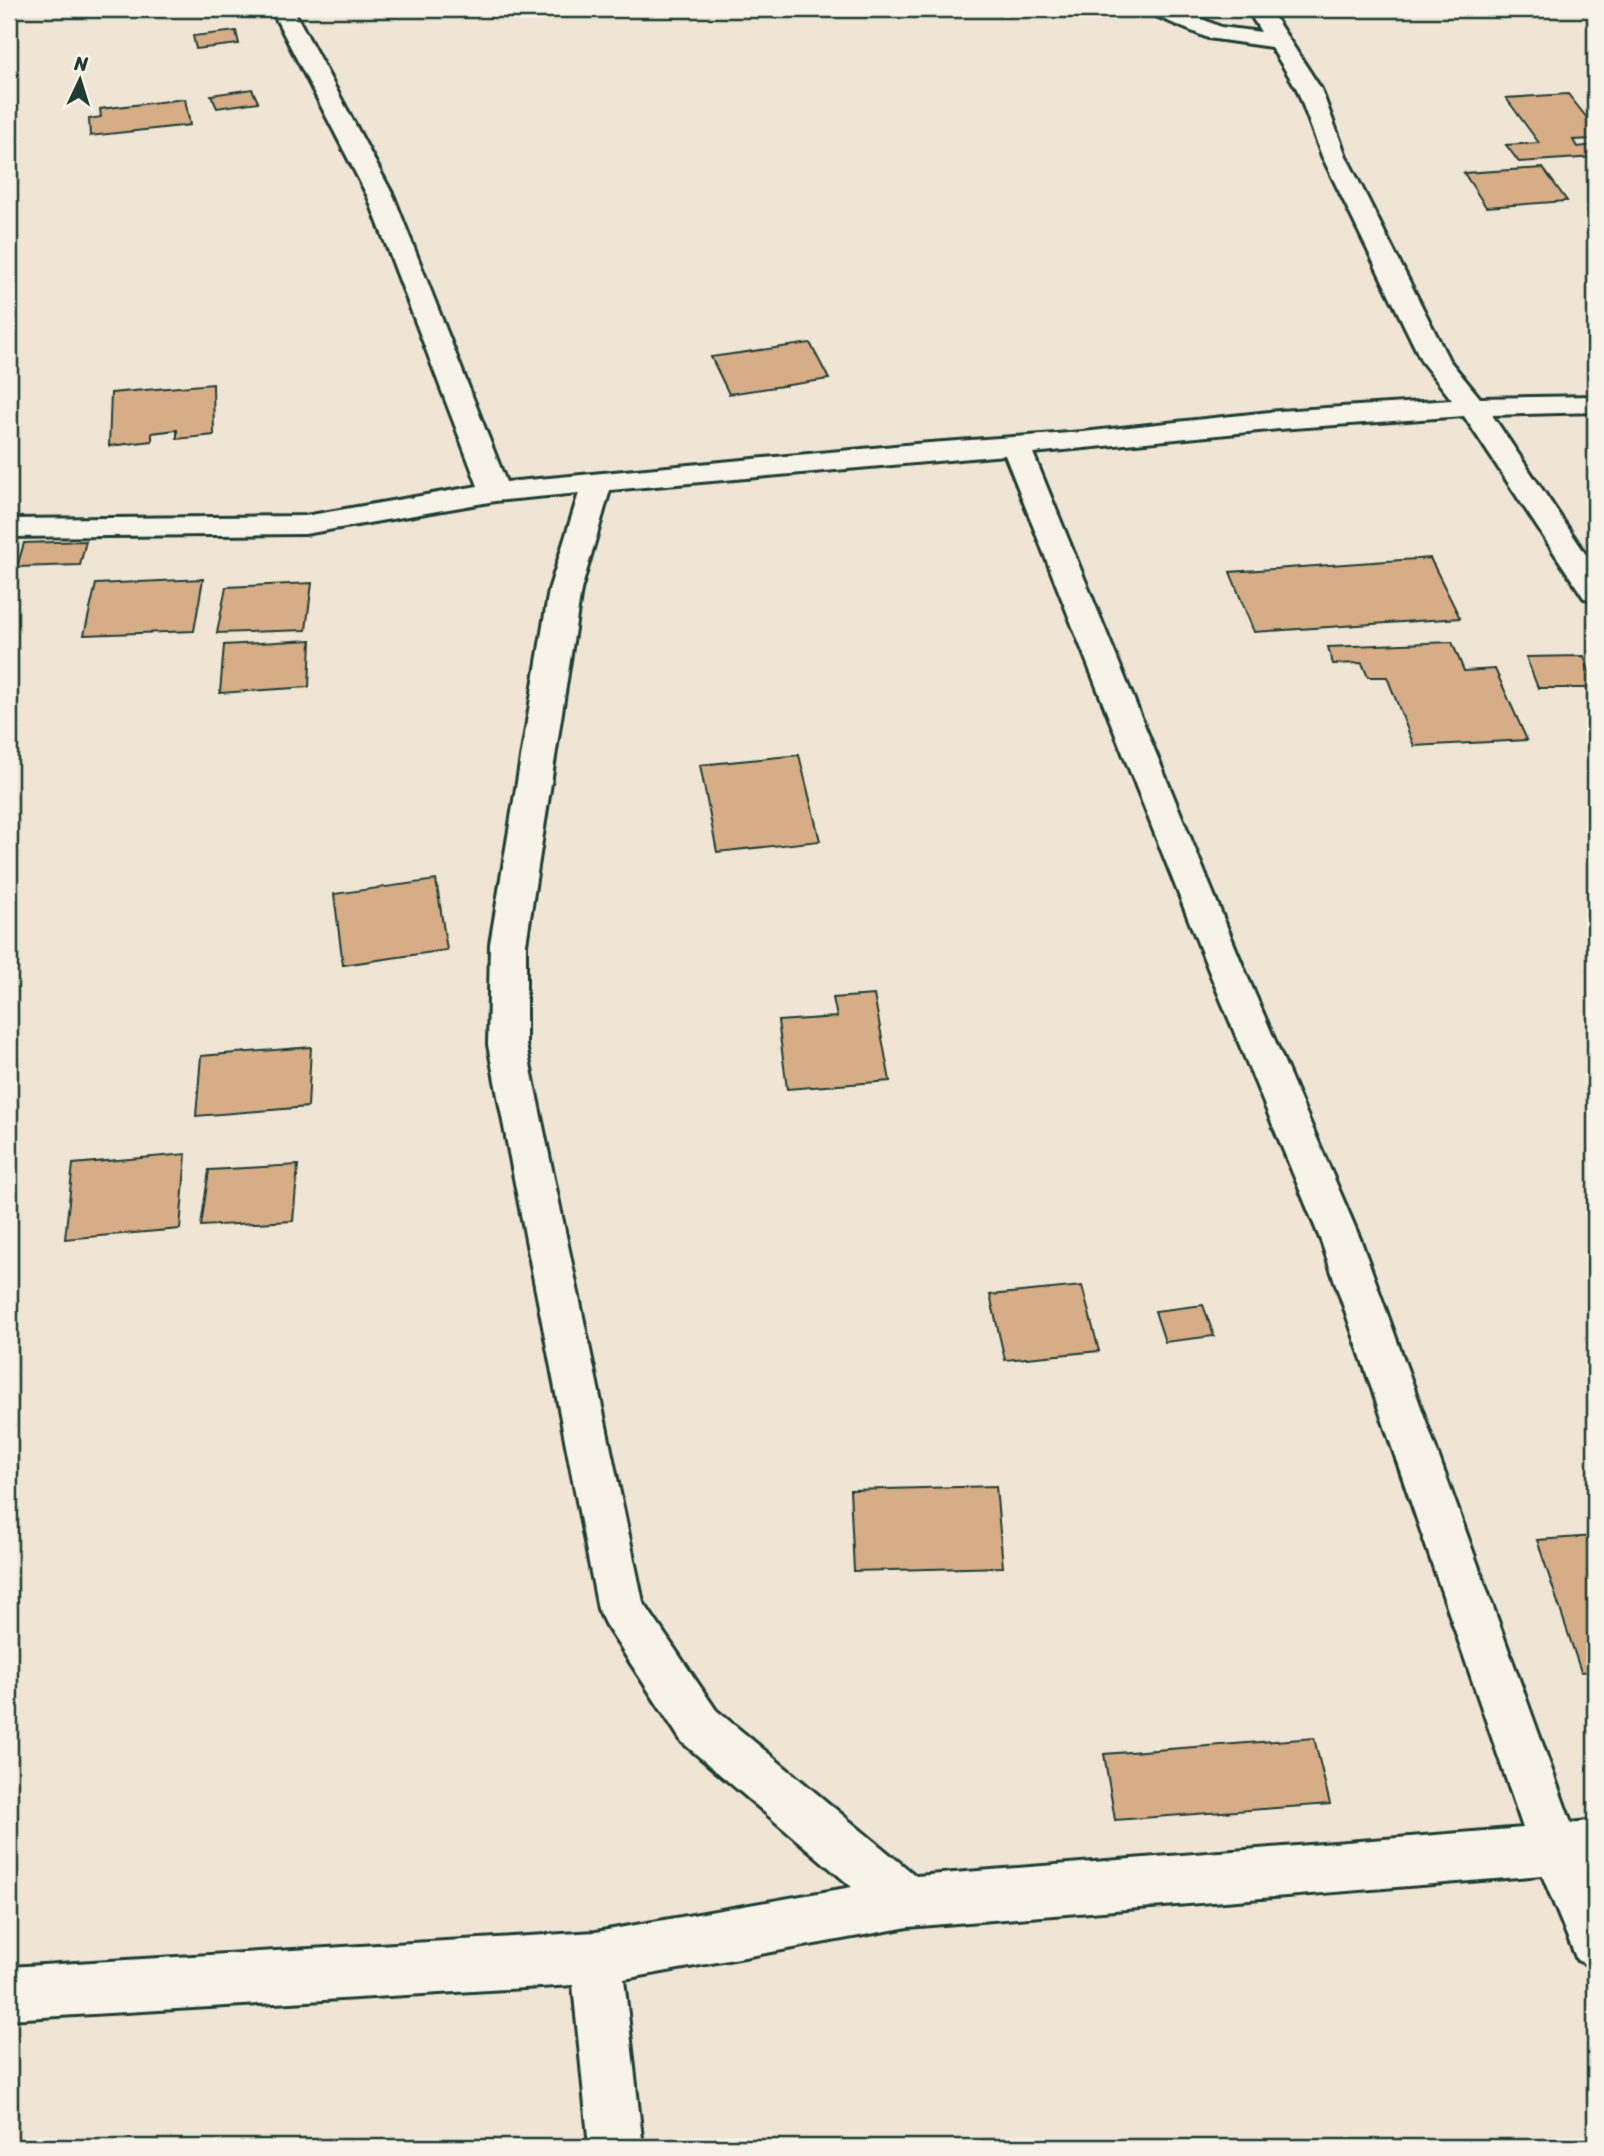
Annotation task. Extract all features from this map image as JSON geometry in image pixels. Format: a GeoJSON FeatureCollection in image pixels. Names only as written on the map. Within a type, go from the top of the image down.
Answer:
{"type":"FeatureCollection","features":[{"type":"Feature","properties":{"kind":"street"},"geometry":{"type":"LineString","coordinates":[[282,9],[382,197],[495,492]]}},
{"type":"Feature","properties":{"kind":"street"},"geometry":{"type":"LineString","coordinates":[[1159,9],[1216,33],[1278,41]]}},
{"type":"Feature","properties":{"kind":"street"},"geometry":{"type":"LineString","coordinates":[[1258,9],[1309,89],[1334,156],[1436,362],[1472,407],[1595,591]]}},
{"type":"Feature","properties":{"kind":"street"},"geometry":{"type":"LineString","coordinates":[[9,528],[304,525],[495,492],[1083,441],[1279,420],[1472,407],[1595,404]]}},
{"type":"Feature","properties":{"kind":"street"},"geometry":{"type":"LineString","coordinates":[[1015,445],[1222,958],[1341,1241],[1576,1847],[1595,1942]]}},
{"type":"Feature","properties":{"kind":"street"},"geometry":{"type":"LineString","coordinates":[[597,484],[565,590],[508,944],[507,1045],[621,1609],[699,1726],[908,1902]]}},
{"type":"Feature","properties":{"kind":"street"},"geometry":{"type":"LineString","coordinates":[[9,1993],[596,1958],[908,1902],[1576,1847]]}},
{"type":"Feature","properties":{"kind":"street"},"geometry":{"type":"LineString","coordinates":[[596,1958],[616,2147]]}},
{"type":"Feature","properties":{"kind":"building"},"geometry":{"type":"Polygon","coordinates":[[[236,31],[239,44],[196,49],[193,36],[236,31]]]}},
{"type":"Feature","properties":{"kind":"building"},"geometry":{"type":"Polygon","coordinates":[[[252,89],[258,102],[217,108],[211,95],[252,89]]]}},
{"type":"Feature","properties":{"kind":"building"},"geometry":{"type":"Polygon","coordinates":[[[1568,94],[1595,128],[1595,139],[1573,140],[1577,147],[1595,145],[1595,157],[1519,162],[1506,145],[1539,143],[1506,98],[1568,94]]]}},
{"type":"Feature","properties":{"kind":"building"},"geometry":{"type":"Polygon","coordinates":[[[185,99],[190,125],[90,136],[89,119],[101,117],[100,109],[185,99]]]}},
{"type":"Feature","properties":{"kind":"building"},"geometry":{"type":"Polygon","coordinates":[[[1543,168],[1567,201],[1486,207],[1464,173],[1543,168]]]}},
{"type":"Feature","properties":{"kind":"building"},"geometry":{"type":"Polygon","coordinates":[[[810,343],[829,379],[729,394],[711,357],[810,343]]]}},
{"type":"Feature","properties":{"kind":"building"},"geometry":{"type":"Polygon","coordinates":[[[213,384],[214,435],[177,439],[177,430],[152,433],[152,441],[109,446],[111,393],[213,384]]]}},
{"type":"Feature","properties":{"kind":"building"},"geometry":{"type":"Polygon","coordinates":[[[86,541],[80,565],[17,567],[24,543],[86,541]]]}},
{"type":"Feature","properties":{"kind":"building"},"geometry":{"type":"Polygon","coordinates":[[[1430,558],[1460,618],[1254,632],[1230,572],[1430,558]]]}},
{"type":"Feature","properties":{"kind":"building"},"geometry":{"type":"Polygon","coordinates":[[[203,579],[194,631],[84,635],[96,584],[203,579]]]}},
{"type":"Feature","properties":{"kind":"building"},"geometry":{"type":"Polygon","coordinates":[[[312,583],[306,630],[217,633],[226,587],[312,583]]]}},
{"type":"Feature","properties":{"kind":"building"},"geometry":{"type":"Polygon","coordinates":[[[311,640],[309,687],[220,693],[224,645],[311,640]]]}},
{"type":"Feature","properties":{"kind":"building"},"geometry":{"type":"Polygon","coordinates":[[[1452,642],[1464,671],[1495,669],[1527,740],[1414,746],[1387,677],[1368,677],[1362,663],[1333,664],[1328,647],[1452,642]]]}},
{"type":"Feature","properties":{"kind":"building"},"geometry":{"type":"Polygon","coordinates":[[[1584,656],[1595,688],[1538,688],[1526,657],[1584,656]]]}},
{"type":"Feature","properties":{"kind":"building"},"geometry":{"type":"Polygon","coordinates":[[[799,755],[820,841],[717,852],[700,765],[799,755]]]}},
{"type":"Feature","properties":{"kind":"building"},"geometry":{"type":"Polygon","coordinates":[[[436,880],[447,950],[343,965],[334,894],[436,880]]]}},
{"type":"Feature","properties":{"kind":"building"},"geometry":{"type":"Polygon","coordinates":[[[874,995],[890,1081],[787,1089],[778,1021],[837,1017],[833,998],[874,995]]]}},
{"type":"Feature","properties":{"kind":"building"},"geometry":{"type":"Polygon","coordinates":[[[311,1047],[308,1107],[196,1116],[201,1056],[311,1047]]]}},
{"type":"Feature","properties":{"kind":"building"},"geometry":{"type":"Polygon","coordinates":[[[186,1154],[180,1229],[65,1239],[73,1164],[186,1154]]]}},
{"type":"Feature","properties":{"kind":"building"},"geometry":{"type":"Polygon","coordinates":[[[298,1165],[293,1221],[201,1226],[209,1170],[298,1165]]]}},
{"type":"Feature","properties":{"kind":"building"},"geometry":{"type":"Polygon","coordinates":[[[1082,1286],[1099,1351],[1005,1360],[990,1295],[1082,1286]]]}},
{"type":"Feature","properties":{"kind":"building"},"geometry":{"type":"Polygon","coordinates":[[[1203,1305],[1214,1336],[1165,1342],[1155,1311],[1203,1305]]]}},
{"type":"Feature","properties":{"kind":"building"},"geometry":{"type":"Polygon","coordinates":[[[996,1486],[1003,1567],[854,1571],[850,1490],[996,1486]]]}},
{"type":"Feature","properties":{"kind":"building"},"geometry":{"type":"Polygon","coordinates":[[[1595,1536],[1595,1671],[1581,1672],[1537,1540],[1595,1536]]]}},
{"type":"Feature","properties":{"kind":"building"},"geometry":{"type":"Polygon","coordinates":[[[1314,1738],[1330,1804],[1115,1820],[1104,1754],[1314,1738]]]}}]}
